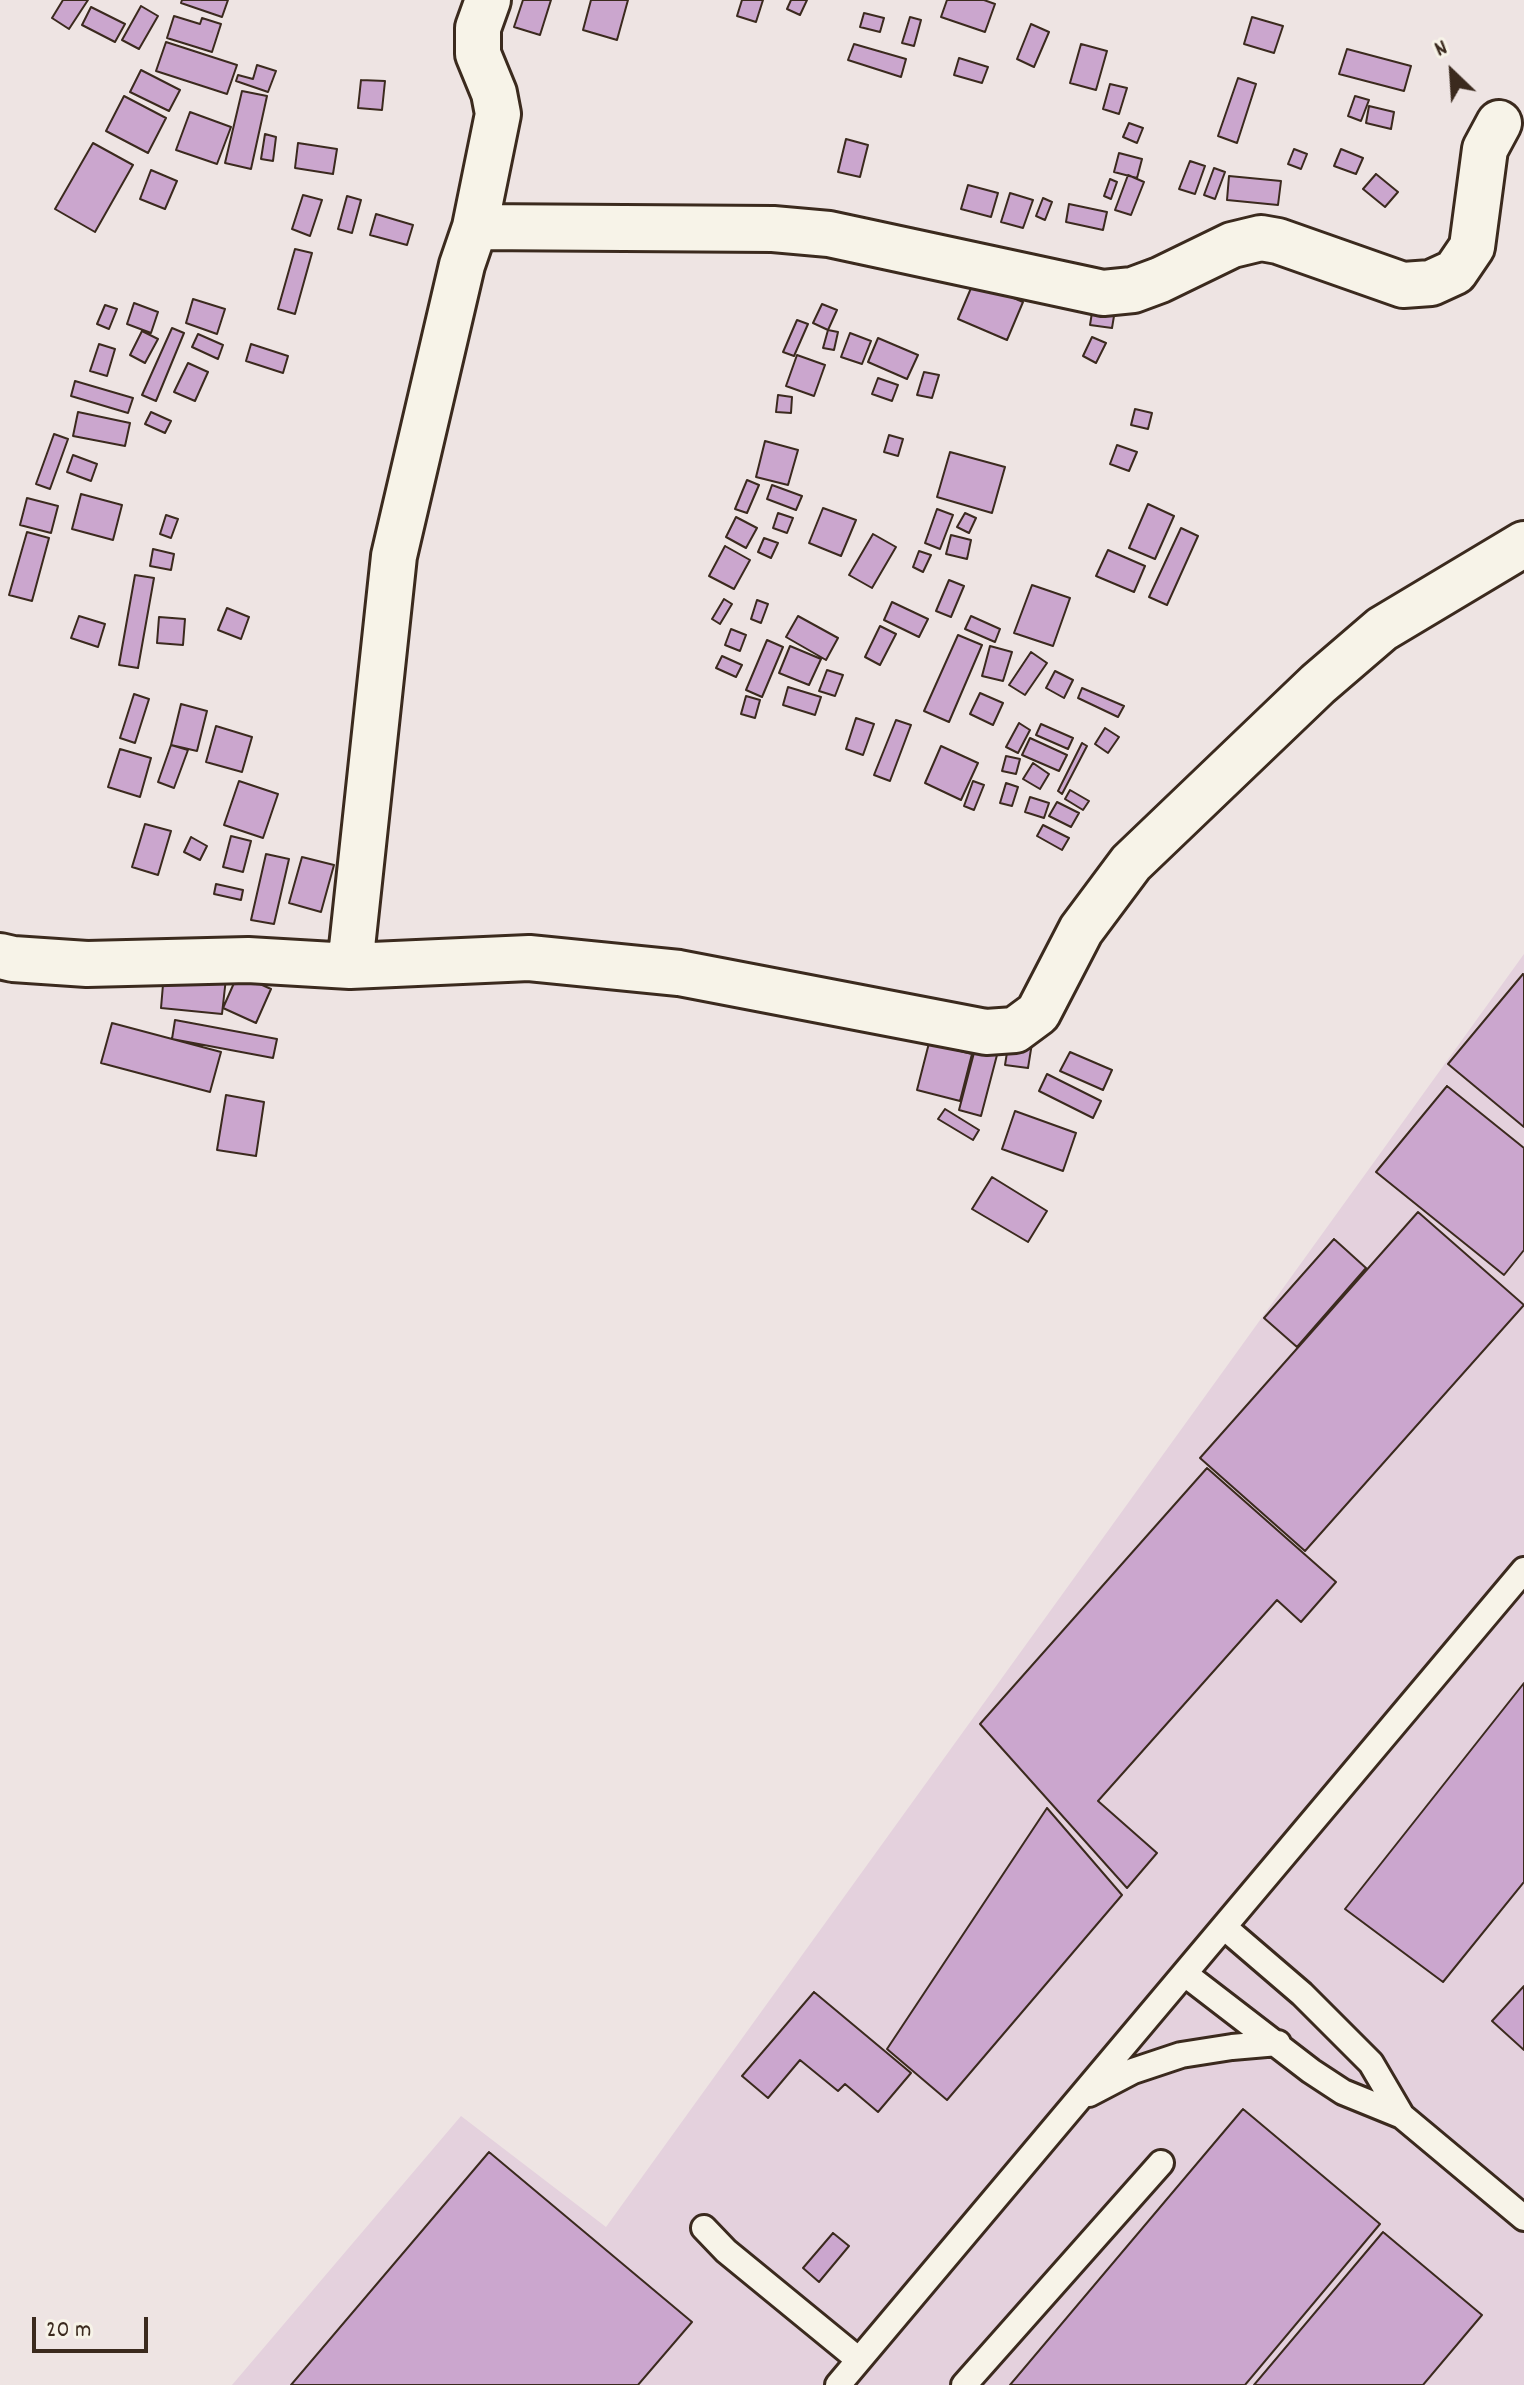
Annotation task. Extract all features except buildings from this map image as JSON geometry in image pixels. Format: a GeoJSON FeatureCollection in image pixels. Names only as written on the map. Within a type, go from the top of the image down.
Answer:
{"type":"FeatureCollection","features":[{"type":"Feature","properties":{"kind":"street"},"geometry":{"type":"LineString","coordinates":[[350,966],[394,556],[462,265],[475,227],[498,114],[494,93],[478,54],[478,28],[488,0]]}},
{"type":"Feature","properties":{"kind":"street"},"geometry":{"type":"LineString","coordinates":[[475,227],[773,229],[829,234],[1103,293],[1133,290],[1232,245],[1261,238],[1278,241],[1403,285],[1431,283],[1455,272],[1472,247],[1485,149],[1499,123]]}},
{"type":"Feature","properties":{"kind":"street"},"geometry":{"type":"LineString","coordinates":[[0,956],[87,964],[248,960],[350,966],[529,958],[679,973],[986,1032],[1015,1030],[1038,1013],[1081,930],[1131,863],[1307,694],[1382,629],[1524,544]]}},
{"type":"Feature","properties":{"kind":"lane"},"geometry":{"type":"LineString","coordinates":[[838,2385],[1524,1570]]}},
{"type":"Feature","properties":{"kind":"lane"},"geometry":{"type":"LineString","coordinates":[[1224,1927],[1302,1994],[1371,2063],[1402,2116]]}},
{"type":"Feature","properties":{"kind":"lane"},"geometry":{"type":"LineString","coordinates":[[1185,1974],[1343,2092],[1402,2116],[1524,2218]]}},
{"type":"Feature","properties":{"kind":"lane"},"geometry":{"type":"LineString","coordinates":[[1079,2099],[1133,2071],[1181,2055],[1278,2043]]}},
{"type":"Feature","properties":{"kind":"lane"},"geometry":{"type":"LineString","coordinates":[[964,2385],[1161,2163]]}},
{"type":"Feature","properties":{"kind":"lane"},"geometry":{"type":"LineString","coordinates":[[704,2228],[726,2251],[859,2360]]}},
{"type":"Feature","properties":{"kind":"shaded area"},"geometry":{"type":"Polygon","coordinates":[[[1524,954],[1524,2385],[232,2385],[461,2116],[606,2227],[1524,954]]]}}]}
